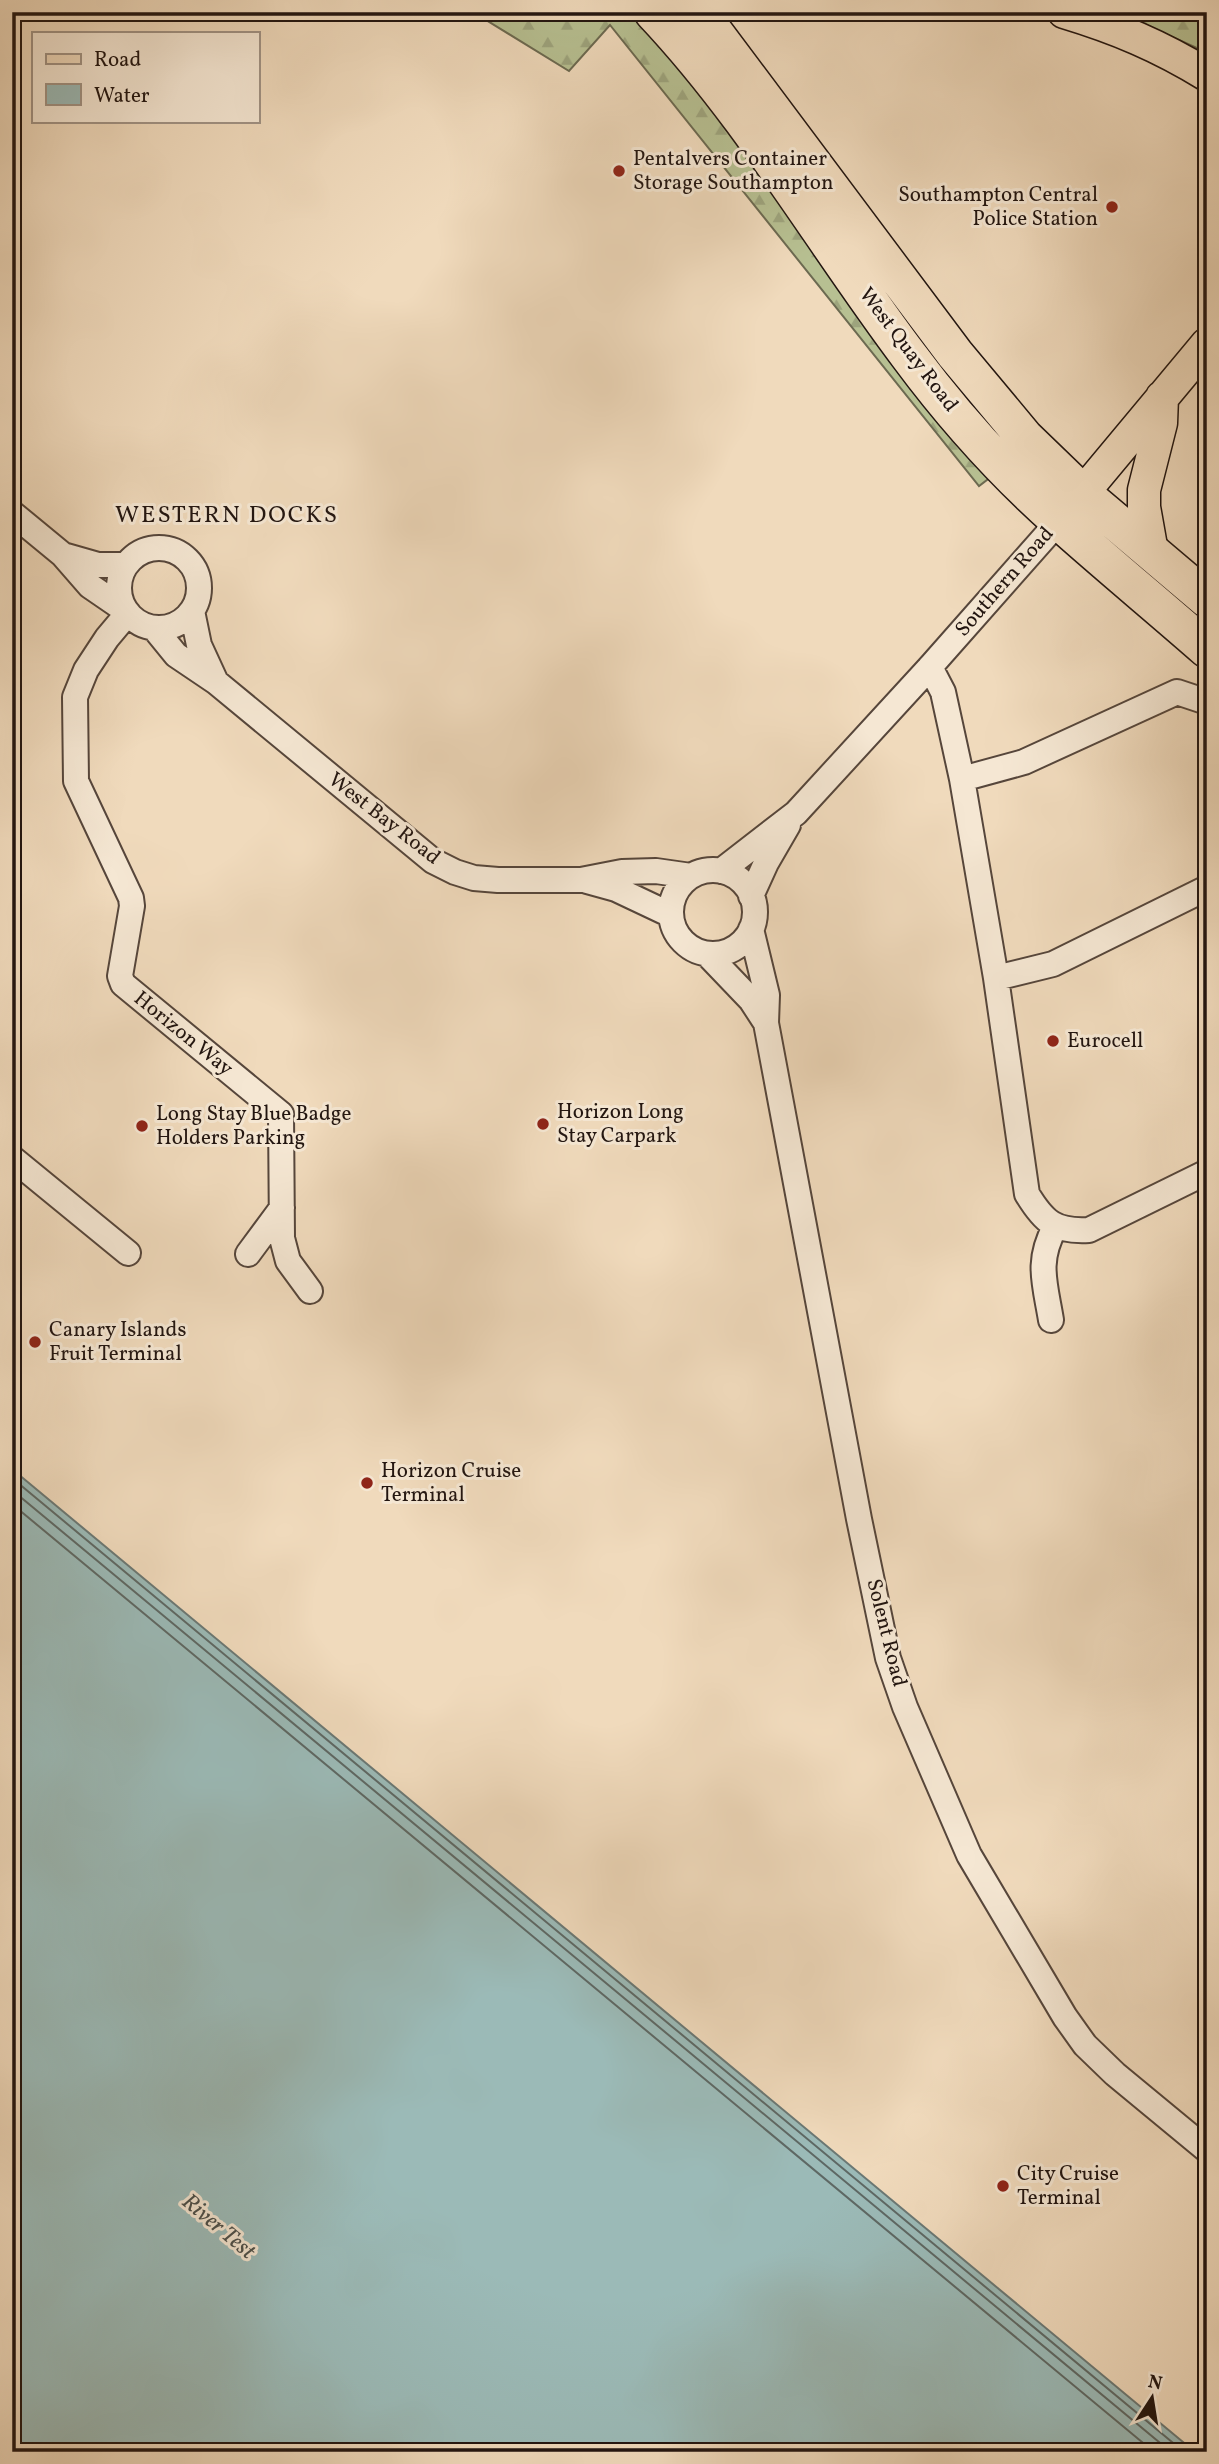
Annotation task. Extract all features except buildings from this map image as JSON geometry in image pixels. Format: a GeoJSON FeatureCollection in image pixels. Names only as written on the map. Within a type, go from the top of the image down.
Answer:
{"type":"FeatureCollection","features":[{"type":"Feature","properties":{"kind":"highway","name":"West Quay Road"},"geometry":{"type":"LineString","coordinates":[[653,12],[684,45],[758,140],[909,357],[959,417],[1059,521],[1207,649]]}},
{"type":"Feature","properties":{"kind":"highway","name":"West Quay Road"},"geometry":{"type":"LineString","coordinates":[[699,12],[955,354],[1025,438],[1083,494],[1207,599]]}},
{"type":"Feature","properties":{"kind":"main road"},"geometry":{"type":"LineString","coordinates":[[1064,12],[1111,27],[1164,49],[1207,75]]}},
{"type":"Feature","properties":{"kind":"main road","name":"Southern Road"},"geometry":{"type":"LineString","coordinates":[[1059,521],[1207,344]]}},
{"type":"Feature","properties":{"kind":"main road"},"geometry":{"type":"LineString","coordinates":[[1152,552],[1143,507],[1143,490],[1161,423],[1162,397]]}},
{"type":"Feature","properties":{"kind":"street"},"geometry":{"type":"LineString","coordinates":[[12,513],[63,555],[89,586],[135,621],[154,628],[175,625],[192,611],[198,600],[200,587],[197,574],[183,556],[174,550],[155,548],[138,554],[125,565],[118,587],[126,612]]}},
{"type":"Feature","properties":{"kind":"street","name":"Southern Road"},"geometry":{"type":"LineString","coordinates":[[721,871],[796,813],[1059,521]]}},
{"type":"Feature","properties":{"kind":"street"},"geometry":{"type":"LineString","coordinates":[[63,555],[98,565],[125,565]]}},
{"type":"Feature","properties":{"kind":"street","name":"West Bay Road"},"geometry":{"type":"LineString","coordinates":[[192,611],[199,645],[216,682]]}},
{"type":"Feature","properties":{"kind":"street","name":"Horizon Way"},"geometry":{"type":"LineString","coordinates":[[126,612],[86,670],[75,697],[76,781],[131,898],[132,906],[120,976],[123,985],[281,1114],[282,1238],[288,1261],[310,1291]]}},
{"type":"Feature","properties":{"kind":"street","name":"West Bay Road"},"geometry":{"type":"LineString","coordinates":[[154,628],[176,655],[216,682],[433,861],[455,872],[474,878],[581,880],[622,872],[656,871],[691,876]]}},
{"type":"Feature","properties":{"kind":"street"},"geometry":{"type":"LineString","coordinates":[[930,667],[943,692],[962,779],[996,978],[1027,1194],[1038,1212],[1055,1227],[1071,1231],[1089,1230],[1207,1172]]}},
{"type":"Feature","properties":{"kind":"street"},"geometry":{"type":"LineString","coordinates":[[962,779],[1024,762],[1177,692],[1207,702]]}},
{"type":"Feature","properties":{"kind":"street","name":"Southern Road"},"geometry":{"type":"LineString","coordinates":[[751,896],[766,863],[796,813]]}},
{"type":"Feature","properties":{"kind":"street"},"geometry":{"type":"LineString","coordinates":[[721,871],[734,876],[751,896],[754,907],[751,929],[744,941],[733,949],[707,954],[682,941],[674,929],[671,915],[676,893],[691,876],[701,872],[721,871]]}},
{"type":"Feature","properties":{"kind":"street","name":"West Bay Road"},"geometry":{"type":"LineString","coordinates":[[581,880],[616,889],[671,915]]}},
{"type":"Feature","properties":{"kind":"street"},"geometry":{"type":"LineString","coordinates":[[996,978],[1053,964],[1207,888]]}},
{"type":"Feature","properties":{"kind":"street","name":"Solent Road"},"geometry":{"type":"LineString","coordinates":[[751,929],[767,995],[766,1023],[859,1519],[888,1658],[905,1707],[969,1855],[1065,2017],[1085,2045],[1115,2074],[1207,2150]]}},
{"type":"Feature","properties":{"kind":"street","name":"Solent Road"},"geometry":{"type":"LineString","coordinates":[[707,954],[751,1000],[766,1023]]}},
{"type":"Feature","properties":{"kind":"street"},"geometry":{"type":"LineString","coordinates":[[12,1158],[128,1254]]}},
{"type":"Feature","properties":{"kind":"street"},"geometry":{"type":"LineString","coordinates":[[248,1254],[282,1208]]}},
{"type":"Feature","properties":{"kind":"street"},"geometry":{"type":"LineString","coordinates":[[1051,1320],[1043,1268],[1045,1245],[1055,1227]]}},
{"type":"Feature","properties":{"kind":"green space"},"geometry":{"type":"Polygon","coordinates":[[[473,12],[635,12],[996,473],[979,486],[610,25],[569,71],[473,12]]]}},
{"type":"Feature","properties":{"kind":"green space"},"geometry":{"type":"Polygon","coordinates":[[[1117,12],[1184,12],[1207,22],[1207,56],[1195,47],[1117,12]]]}},
{"type":"Feature","properties":{"kind":"water","name":"River Test"},"geometry":{"type":"Polygon","coordinates":[[[12,1469],[1195,2452],[12,2452],[12,1469]]]}},
{"type":"Feature","properties":{"kind":"place","name":"Pentalvers Container Storage Southampton"},"geometry":{"type":"Point","coordinates":[619,171]}},
{"type":"Feature","properties":{"kind":"place","name":"Southampton Central Police Station"},"geometry":{"type":"Point","coordinates":[1112,207]}},
{"type":"Feature","properties":{"kind":"place","name":"Eurocell"},"geometry":{"type":"Point","coordinates":[1053,1041]}},
{"type":"Feature","properties":{"kind":"place","name":"Horizon Long Stay Carpark"},"geometry":{"type":"Point","coordinates":[543,1124]}},
{"type":"Feature","properties":{"kind":"place","name":"Long Stay Blue Badge Holders Parking"},"geometry":{"type":"Point","coordinates":[142,1126]}},
{"type":"Feature","properties":{"kind":"place","name":"Canary Islands Fruit Terminal"},"geometry":{"type":"Point","coordinates":[35,1342]}},
{"type":"Feature","properties":{"kind":"place","name":"Horizon Cruise Terminal"},"geometry":{"type":"Point","coordinates":[367,1483]}},
{"type":"Feature","properties":{"kind":"place","name":"City Cruise Terminal"},"geometry":{"type":"Point","coordinates":[1003,2186]}},
{"type":"Feature","properties":{"kind":"district","name":"WESTERN DOCKS"},"geometry":{"type":"Point","coordinates":[227,516]}}]}
